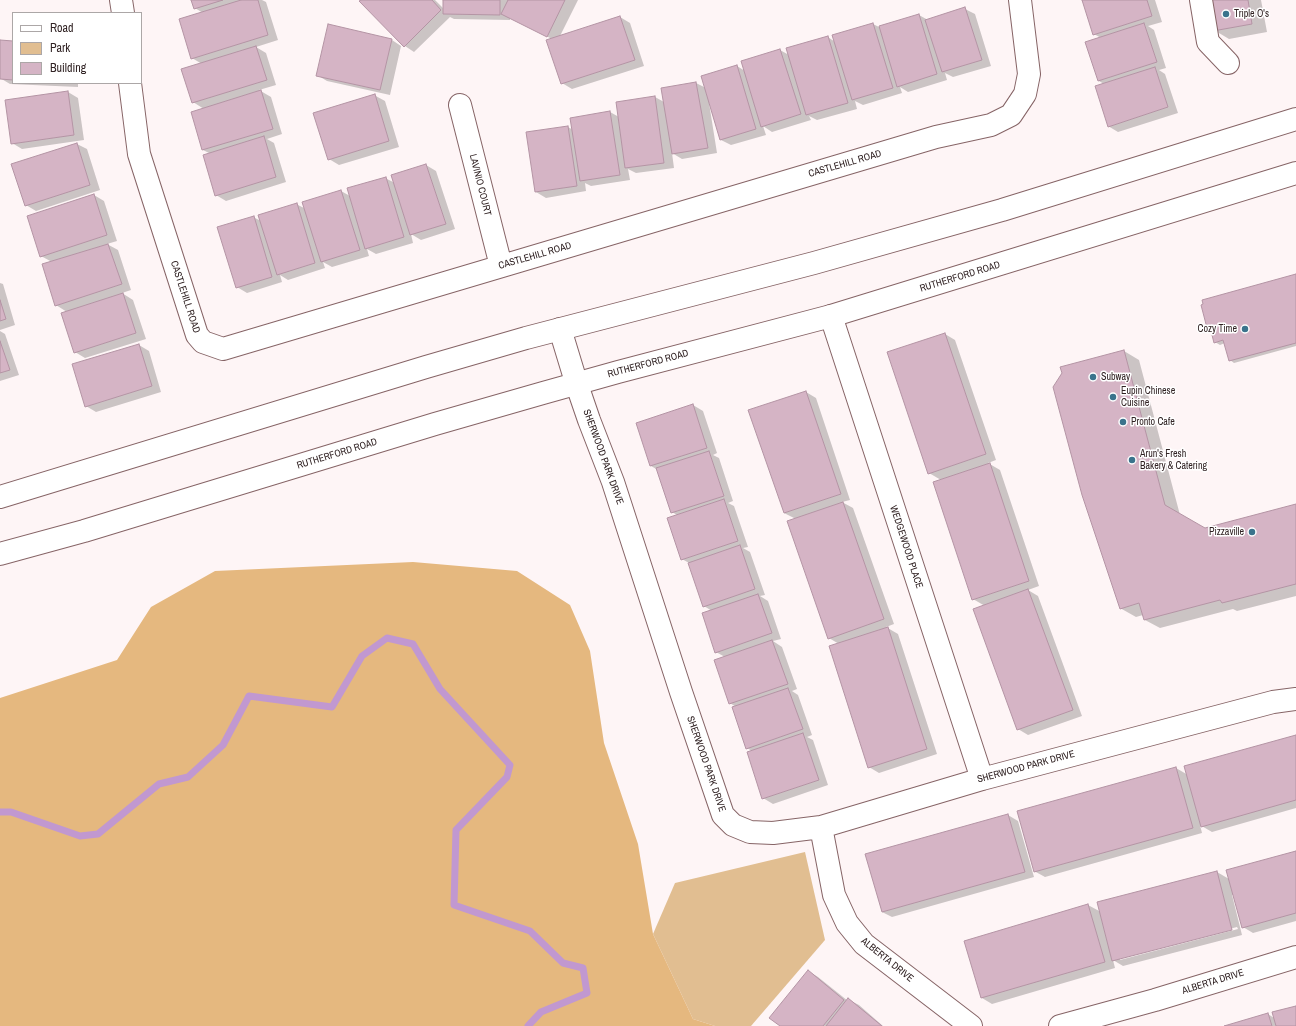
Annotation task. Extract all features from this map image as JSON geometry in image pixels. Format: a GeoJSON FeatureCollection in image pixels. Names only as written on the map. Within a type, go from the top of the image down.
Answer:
{"type":"FeatureCollection","features":[{"type":"Feature","properties":{"kind":"street"},"geometry":{"type":"LineString","coordinates":[[121,0],[123,12]]}},
{"type":"Feature","properties":{"kind":"street","name":"CASTLEHILL ROAD"},"geometry":{"type":"LineString","coordinates":[[130,84],[138,154],[197,335],[203,342],[223,349],[936,137],[991,125],[1011,115],[1025,94],[1029,74],[1020,0]]}},
{"type":"Feature","properties":{"kind":"street"},"geometry":{"type":"LineString","coordinates":[[1201,0],[1208,42],[1228,63]]}},
{"type":"Feature","properties":{"kind":"street","name":"LAVINIO COURT"},"geometry":{"type":"LineString","coordinates":[[460,105],[501,266]]}},
{"type":"Feature","properties":{"kind":"street"},"geometry":{"type":"LineString","coordinates":[[0,497],[426,367],[814,263],[1002,210],[1296,119]]}},
{"type":"Feature","properties":{"kind":"street","name":"RUTHERFORD ROAD"},"geometry":{"type":"LineString","coordinates":[[0,554],[84,531],[435,424],[577,385],[618,372],[831,316],[1296,173]]}},
{"type":"Feature","properties":{"kind":"street","name":"WEDGEWOOD PLACE"},"geometry":{"type":"LineString","coordinates":[[831,316],[982,779]]}},
{"type":"Feature","properties":{"kind":"street","name":"SHERWOOD PARK DRIVE"},"geometry":{"type":"LineString","coordinates":[[560,330],[588,420],[613,482],[681,692],[723,815],[733,825],[750,832],[773,833],[821,827],[982,779],[1273,702],[1296,699]]}},
{"type":"Feature","properties":{"kind":"street","name":"ALBERTA DRIVE"},"geometry":{"type":"LineString","coordinates":[[821,827],[834,895],[847,923],[864,944],[971,1026]]}},
{"type":"Feature","properties":{"kind":"street","name":"ALBERTA DRIVE"},"geometry":{"type":"LineString","coordinates":[[1060,1026],[1156,1000],[1296,957]]}},
{"type":"Feature","properties":{"kind":"green space"},"geometry":{"type":"Polygon","coordinates":[[[805,852],[825,940],[751,1026],[715,1026],[693,1019],[653,934],[675,883],[805,852]]]}},
{"type":"Feature","properties":{"kind":"shaded area"},"geometry":{"type":"Polygon","coordinates":[[[413,562],[517,571],[570,605],[590,651],[604,743],[638,844],[653,934],[693,1019],[715,1026],[0,1026],[0,698],[117,660],[151,607],[215,571],[413,562]]]}},
{"type":"Feature","properties":{"kind":"building"},"geometry":{"type":"Polygon","coordinates":[[[191,0],[223,0],[194,9],[191,0]]]}},
{"type":"Feature","properties":{"kind":"building"},"geometry":{"type":"Polygon","coordinates":[[[241,0],[258,0],[268,35],[191,59],[179,19],[241,0]]]}},
{"type":"Feature","properties":{"kind":"building"},"geometry":{"type":"Polygon","coordinates":[[[432,0],[441,10],[404,47],[359,1],[432,0]]]}},
{"type":"Feature","properties":{"kind":"building"},"geometry":{"type":"Polygon","coordinates":[[[443,0],[500,0],[500,15],[443,14],[443,0]]]}},
{"type":"Feature","properties":{"kind":"building"},"geometry":{"type":"Polygon","coordinates":[[[508,0],[565,0],[547,37],[501,14],[508,0]]]}},
{"type":"Feature","properties":{"kind":"building"},"geometry":{"type":"Polygon","coordinates":[[[1082,0],[1147,0],[1152,16],[1093,35],[1082,0]]]}},
{"type":"Feature","properties":{"kind":"building"},"geometry":{"type":"Polygon","coordinates":[[[1208,0],[1248,0],[1252,24],[1213,31],[1208,0]]]}},
{"type":"Feature","properties":{"kind":"building"},"geometry":{"type":"Polygon","coordinates":[[[965,7],[982,60],[942,72],[925,20],[965,7]]]}},
{"type":"Feature","properties":{"kind":"building"},"geometry":{"type":"Polygon","coordinates":[[[919,14],[937,74],[897,87],[879,26],[919,14]]]}},
{"type":"Feature","properties":{"kind":"building"},"geometry":{"type":"Polygon","coordinates":[[[620,16],[635,60],[561,84],[546,40],[620,16]]]}},
{"type":"Feature","properties":{"kind":"building"},"geometry":{"type":"Polygon","coordinates":[[[873,23],[893,88],[852,100],[832,35],[873,23]]]}},
{"type":"Feature","properties":{"kind":"building"},"geometry":{"type":"Polygon","coordinates":[[[1144,23],[1157,62],[1098,81],[1085,42],[1144,23]]]}},
{"type":"Feature","properties":{"kind":"building"},"geometry":{"type":"Polygon","coordinates":[[[328,24],[392,39],[380,90],[316,76],[328,24]]]}},
{"type":"Feature","properties":{"kind":"building"},"geometry":{"type":"Polygon","coordinates":[[[828,36],[848,103],[806,115],[786,48],[828,36]]]}},
{"type":"Feature","properties":{"kind":"building"},"geometry":{"type":"Polygon","coordinates":[[[0,40],[12,41],[12,80],[0,79],[0,40]]]}},
{"type":"Feature","properties":{"kind":"building"},"geometry":{"type":"Polygon","coordinates":[[[256,46],[267,80],[192,103],[181,69],[256,46]]]}},
{"type":"Feature","properties":{"kind":"building"},"geometry":{"type":"Polygon","coordinates":[[[780,49],[801,114],[761,127],[741,61],[780,49]]]}},
{"type":"Feature","properties":{"kind":"building"},"geometry":{"type":"Polygon","coordinates":[[[737,65],[756,129],[720,140],[701,76],[737,65]]]}},
{"type":"Feature","properties":{"kind":"building"},"geometry":{"type":"Polygon","coordinates":[[[1155,67],[1168,107],[1108,127],[1095,86],[1155,67]]]}},
{"type":"Feature","properties":{"kind":"building"},"geometry":{"type":"Polygon","coordinates":[[[696,82],[708,148],[672,154],[661,88],[696,82]]]}},
{"type":"Feature","properties":{"kind":"building"},"geometry":{"type":"Polygon","coordinates":[[[261,90],[273,129],[202,150],[191,112],[261,90]]]}},
{"type":"Feature","properties":{"kind":"building"},"geometry":{"type":"Polygon","coordinates":[[[68,91],[74,135],[11,144],[5,100],[68,91]]]}},
{"type":"Feature","properties":{"kind":"building"},"geometry":{"type":"Polygon","coordinates":[[[375,94],[389,141],[328,160],[313,113],[375,94]]]}},
{"type":"Feature","properties":{"kind":"building"},"geometry":{"type":"Polygon","coordinates":[[[655,96],[664,163],[625,168],[616,102],[655,96]]]}},
{"type":"Feature","properties":{"kind":"building"},"geometry":{"type":"Polygon","coordinates":[[[610,111],[620,175],[580,181],[570,118],[610,111]]]}},
{"type":"Feature","properties":{"kind":"building"},"geometry":{"type":"Polygon","coordinates":[[[568,126],[577,186],[535,192],[526,132],[568,126]]]}},
{"type":"Feature","properties":{"kind":"building"},"geometry":{"type":"Polygon","coordinates":[[[264,136],[276,177],[215,196],[203,155],[264,136]]]}},
{"type":"Feature","properties":{"kind":"building"},"geometry":{"type":"Polygon","coordinates":[[[77,143],[90,185],[25,206],[11,164],[77,143]]]}},
{"type":"Feature","properties":{"kind":"building"},"geometry":{"type":"Polygon","coordinates":[[[426,164],[446,224],[410,235],[391,175],[426,164]]]}},
{"type":"Feature","properties":{"kind":"building"},"geometry":{"type":"Polygon","coordinates":[[[386,177],[404,237],[365,249],[347,188],[386,177]]]}},
{"type":"Feature","properties":{"kind":"building"},"geometry":{"type":"Polygon","coordinates":[[[341,190],[360,250],[321,262],[302,202],[341,190]]]}},
{"type":"Feature","properties":{"kind":"building"},"geometry":{"type":"Polygon","coordinates":[[[94,194],[107,235],[40,257],[27,216],[94,194]]]}},
{"type":"Feature","properties":{"kind":"building"},"geometry":{"type":"Polygon","coordinates":[[[297,203],[315,263],[277,275],[258,215],[297,203]]]}},
{"type":"Feature","properties":{"kind":"building"},"geometry":{"type":"Polygon","coordinates":[[[254,216],[272,277],[236,288],[217,227],[254,216]]]}},
{"type":"Feature","properties":{"kind":"building"},"geometry":{"type":"Polygon","coordinates":[[[108,244],[122,284],[55,306],[42,264],[108,244]]]}},
{"type":"Feature","properties":{"kind":"building"},"geometry":{"type":"Polygon","coordinates":[[[1296,274],[1296,343],[1229,361],[1223,340],[1214,343],[1210,327],[1207,328],[1201,305],[1203,304],[1202,300],[1296,274]]]}},
{"type":"Feature","properties":{"kind":"building"},"geometry":{"type":"Polygon","coordinates":[[[123,293],[136,333],[74,353],[61,313],[123,293]]]}},
{"type":"Feature","properties":{"kind":"building"},"geometry":{"type":"Polygon","coordinates":[[[0,300],[6,319],[0,321],[0,300]]]}},
{"type":"Feature","properties":{"kind":"building"},"geometry":{"type":"Polygon","coordinates":[[[945,333],[986,454],[928,474],[887,352],[945,333]]]}},
{"type":"Feature","properties":{"kind":"building"},"geometry":{"type":"Polygon","coordinates":[[[0,341],[10,370],[0,373],[0,341]]]}},
{"type":"Feature","properties":{"kind":"building"},"geometry":{"type":"Polygon","coordinates":[[[139,344],[152,386],[85,407],[72,364],[139,344]]]}},
{"type":"Feature","properties":{"kind":"building"},"geometry":{"type":"Polygon","coordinates":[[[1124,350],[1165,505],[1205,528],[1296,504],[1296,584],[1222,603],[1220,600],[1144,620],[1139,603],[1120,609],[1082,495],[1053,387],[1062,373],[1060,367],[1124,350]]]}},
{"type":"Feature","properties":{"kind":"building"},"geometry":{"type":"Polygon","coordinates":[[[806,391],[841,494],[784,513],[748,410],[806,391]]]}},
{"type":"Feature","properties":{"kind":"building"},"geometry":{"type":"Polygon","coordinates":[[[693,404],[707,448],[650,466],[636,423],[693,404]]]}},
{"type":"Feature","properties":{"kind":"building"},"geometry":{"type":"Polygon","coordinates":[[[709,451],[724,496],[671,513],[656,468],[709,451]]]}},
{"type":"Feature","properties":{"kind":"building"},"geometry":{"type":"Polygon","coordinates":[[[990,463],[1029,581],[972,600],[933,482],[990,463]]]}},
{"type":"Feature","properties":{"kind":"building"},"geometry":{"type":"Polygon","coordinates":[[[724,499],[738,541],[681,560],[667,518],[724,499]]]}},
{"type":"Feature","properties":{"kind":"building"},"geometry":{"type":"Polygon","coordinates":[[[843,502],[884,619],[828,639],[787,521],[843,502]]]}},
{"type":"Feature","properties":{"kind":"building"},"geometry":{"type":"Polygon","coordinates":[[[740,545],[755,589],[703,607],[688,563],[740,545]]]}},
{"type":"Feature","properties":{"kind":"building"},"geometry":{"type":"Polygon","coordinates":[[[1028,589],[1073,710],[1017,730],[973,609],[1028,589]]]}},
{"type":"Feature","properties":{"kind":"building"},"geometry":{"type":"Polygon","coordinates":[[[758,594],[772,633],[715,653],[702,613],[758,594]]]}},
{"type":"Feature","properties":{"kind":"building"},"geometry":{"type":"Polygon","coordinates":[[[888,627],[927,749],[868,768],[829,646],[888,627]]]}},
{"type":"Feature","properties":{"kind":"building"},"geometry":{"type":"Polygon","coordinates":[[[772,640],[788,684],[729,704],[714,660],[772,640]]]}},
{"type":"Feature","properties":{"kind":"building"},"geometry":{"type":"Polygon","coordinates":[[[788,688],[803,729],[746,749],[732,707],[788,688]]]}},
{"type":"Feature","properties":{"kind":"building"},"geometry":{"type":"Polygon","coordinates":[[[803,733],[819,780],[762,799],[747,752],[803,733]]]}},
{"type":"Feature","properties":{"kind":"building"},"geometry":{"type":"Polygon","coordinates":[[[1296,735],[1296,800],[1201,827],[1184,766],[1296,735]]]}},
{"type":"Feature","properties":{"kind":"building"},"geometry":{"type":"Polygon","coordinates":[[[1176,767],[1193,828],[1034,872],[1017,811],[1176,767]]]}},
{"type":"Feature","properties":{"kind":"building"},"geometry":{"type":"Polygon","coordinates":[[[1008,814],[1025,872],[882,912],[865,854],[1008,814]]]}},
{"type":"Feature","properties":{"kind":"building"},"geometry":{"type":"Polygon","coordinates":[[[1296,851],[1296,913],[1242,928],[1226,870],[1296,851]]]}},
{"type":"Feature","properties":{"kind":"building"},"geometry":{"type":"Polygon","coordinates":[[[1217,871],[1232,930],[1112,961],[1097,902],[1217,871]]]}},
{"type":"Feature","properties":{"kind":"building"},"geometry":{"type":"Polygon","coordinates":[[[1088,904],[1105,962],[981,998],[964,941],[1088,904]]]}},
{"type":"Feature","properties":{"kind":"building"},"geometry":{"type":"Polygon","coordinates":[[[808,970],[844,1000],[823,1026],[780,1026],[769,1018],[808,970]]]}},
{"type":"Feature","properties":{"kind":"building"},"geometry":{"type":"Polygon","coordinates":[[[848,998],[882,1026],[826,1026],[848,998]]]}},
{"type":"Feature","properties":{"kind":"building"},"geometry":{"type":"Polygon","coordinates":[[[1296,1006],[1296,1026],[1276,1026],[1272,1012],[1296,1006]]]}},
{"type":"Feature","properties":{"kind":"building"},"geometry":{"type":"Polygon","coordinates":[[[1268,1013],[1272,1026],[1224,1026],[1268,1013]]]}},
{"type":"Feature","properties":{"kind":"waterway"},"geometry":{"type":"LineString","coordinates":[[0,812],[11,812],[80,836],[98,834],[159,784],[188,777],[223,745],[249,696],[332,707],[362,656],[387,638],[413,644],[440,689],[510,765],[507,777],[456,830],[454,905],[530,931],[563,963],[583,968],[587,993],[541,1012],[528,1026]]}},
{"type":"Feature","properties":{"kind":"place","name":"Triple O's"},"geometry":{"type":"Point","coordinates":[1226,14]}},
{"type":"Feature","properties":{"kind":"place","name":"Cozy Time"},"geometry":{"type":"Point","coordinates":[1245,329]}},
{"type":"Feature","properties":{"kind":"place","name":"Subway"},"geometry":{"type":"Point","coordinates":[1093,377]}},
{"type":"Feature","properties":{"kind":"place","name":"Eupin Chinese Cuisine"},"geometry":{"type":"Point","coordinates":[1113,397]}},
{"type":"Feature","properties":{"kind":"place","name":"Pronto Cafe"},"geometry":{"type":"Point","coordinates":[1123,422]}},
{"type":"Feature","properties":{"kind":"place","name":"Arun's Fresh Bakery & Catering"},"geometry":{"type":"Point","coordinates":[1132,460]}},
{"type":"Feature","properties":{"kind":"place","name":"Pizzaville"},"geometry":{"type":"Point","coordinates":[1252,532]}}]}
